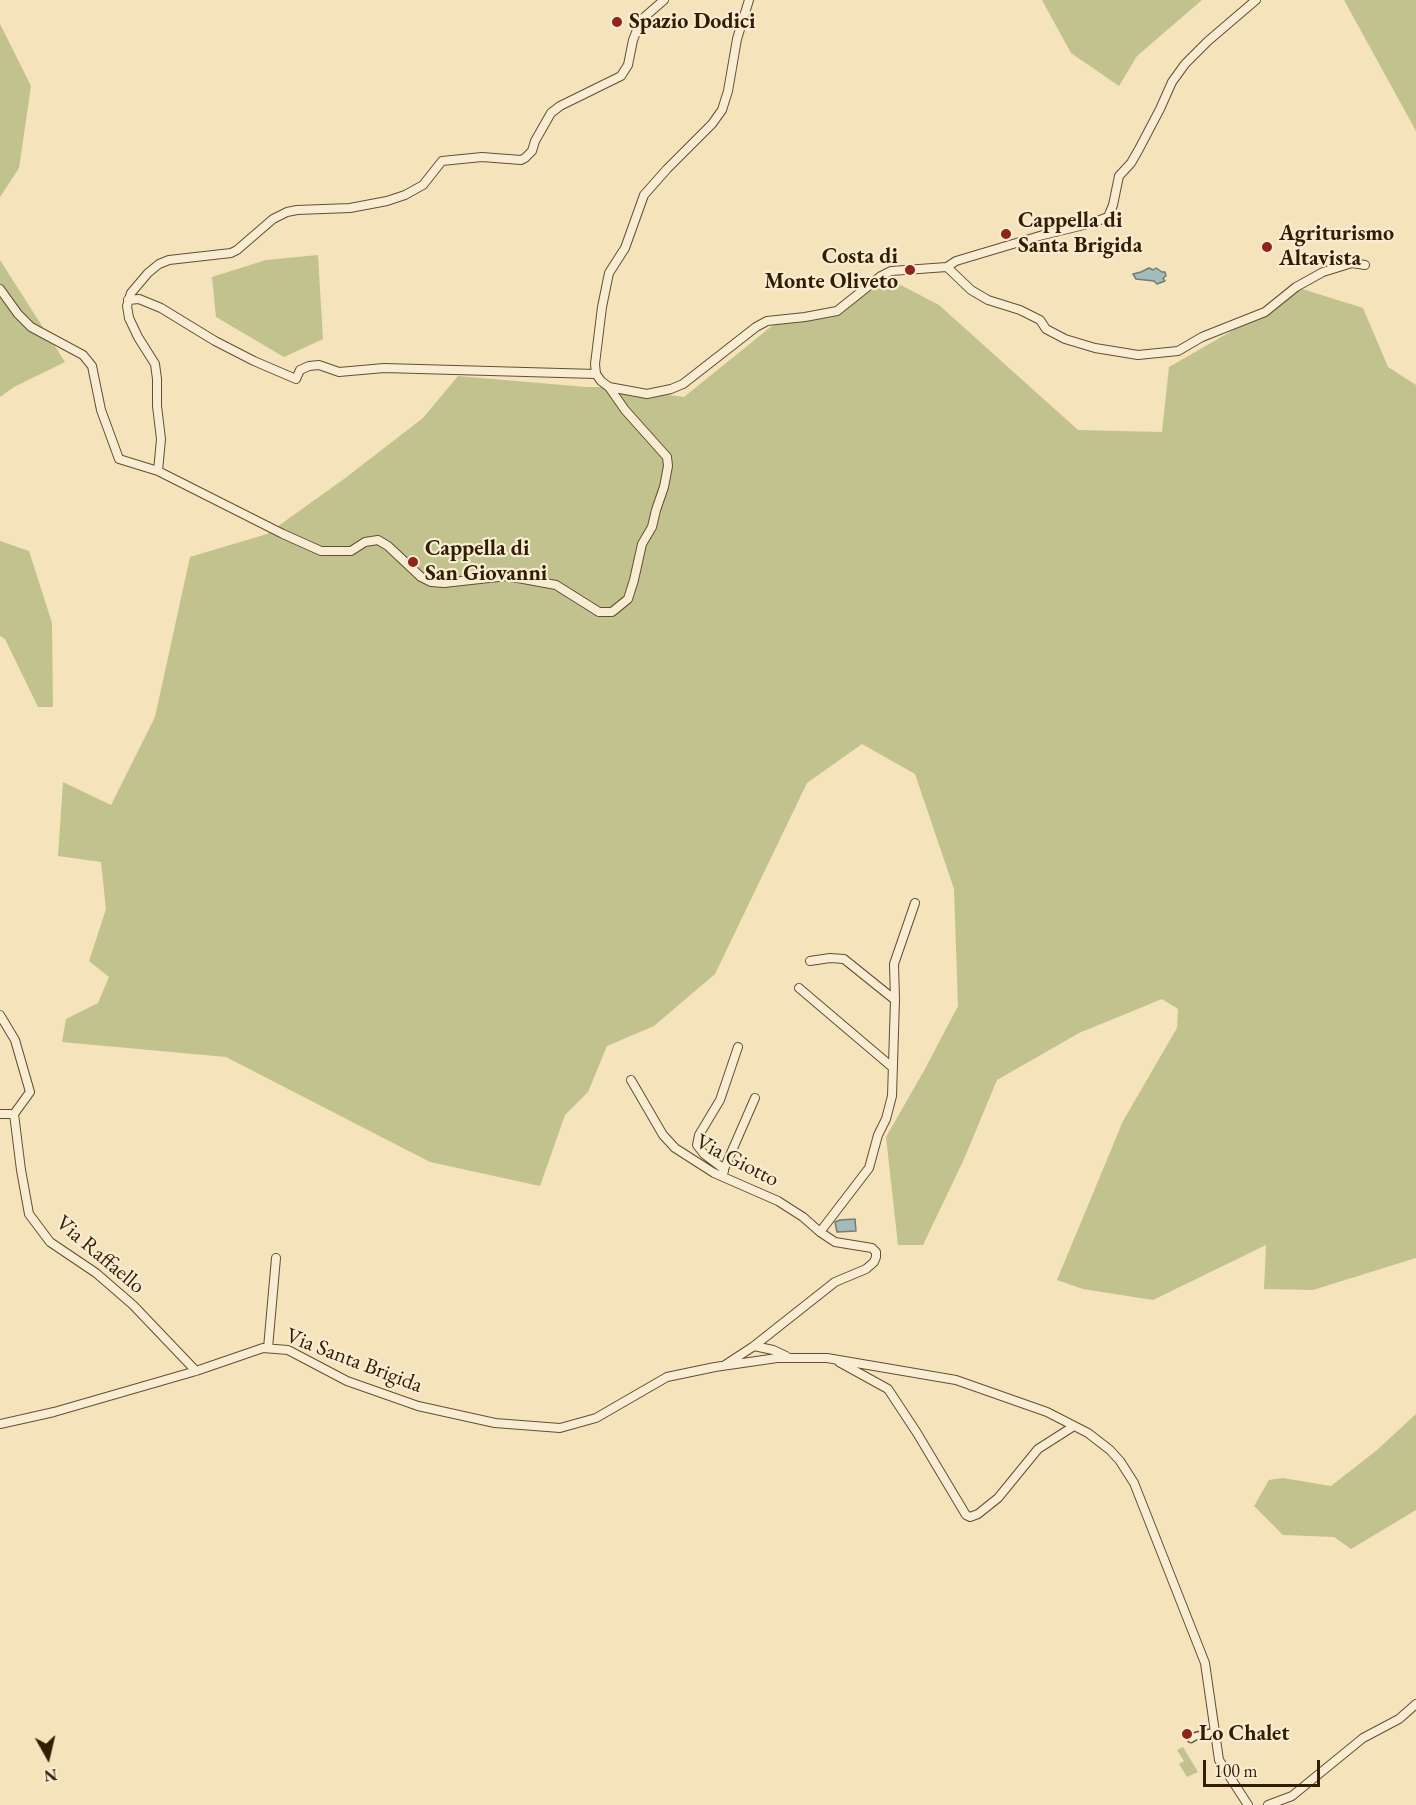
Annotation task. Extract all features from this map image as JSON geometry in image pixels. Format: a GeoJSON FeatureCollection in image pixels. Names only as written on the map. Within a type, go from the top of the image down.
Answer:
{"type":"FeatureCollection","features":[{"type":"Feature","properties":{"kind":"street"},"geometry":{"type":"LineString","coordinates":[[158,471],[161,439],[156,406],[155,364],[138,337],[129,318],[127,306],[135,287],[159,264],[178,258],[237,250],[273,219],[287,212],[344,209],[396,198],[423,185],[442,161],[482,156],[525,159],[532,151],[551,113],[560,106],[621,76],[628,65],[633,40],[641,20],[664,0]]}},
{"type":"Feature","properties":{"kind":"street"},"geometry":{"type":"LineString","coordinates":[[0,289],[18,314],[31,327],[83,355],[92,366],[101,410],[119,459],[158,471],[283,534],[321,550],[351,551],[365,542],[378,540],[388,546],[421,578],[431,582],[444,583],[507,576],[556,585],[599,612],[612,612],[628,599],[642,544],[652,527],[664,487],[668,457],[640,428],[609,387],[596,374],[595,364],[602,307],[609,273],[625,248],[644,195],[712,124],[722,110],[748,0]]}},
{"type":"Feature","properties":{"kind":"street"},"geometry":{"type":"LineString","coordinates":[[609,387],[647,394],[671,389],[683,384],[756,327],[767,321],[837,311],[881,276],[891,271],[947,267],[956,261],[1108,217],[1119,176],[1131,163],[1139,149],[1172,82],[1185,64],[1208,41],[1256,0]]}},
{"type":"Feature","properties":{"kind":"street"},"geometry":{"type":"LineString","coordinates":[[947,267],[971,290],[988,300],[1020,310],[1040,320],[1046,329],[1065,339],[1095,348],[1138,355],[1178,351],[1202,337],[1265,312],[1296,287],[1323,272],[1352,263],[1365,265]]}},
{"type":"Feature","properties":{"kind":"street"},"geometry":{"type":"LineString","coordinates":[[128,300],[139,298],[161,308],[215,341],[296,379],[300,370],[319,365],[339,372],[384,368],[596,374]]}},
{"type":"Feature","properties":{"kind":"street"},"geometry":{"type":"LineString","coordinates":[[820,1232],[869,1168],[878,1135],[886,1119],[892,1096],[894,964],[915,903]]}},
{"type":"Feature","properties":{"kind":"street"},"geometry":{"type":"LineString","coordinates":[[810,962],[843,958],[895,1000]]}},
{"type":"Feature","properties":{"kind":"street"},"geometry":{"type":"LineString","coordinates":[[799,988],[892,1067]]}},
{"type":"Feature","properties":{"kind":"street"},"geometry":{"type":"LineString","coordinates":[[0,1015],[15,1040],[30,1092],[14,1113],[0,1114]]}},
{"type":"Feature","properties":{"kind":"street"},"geometry":{"type":"LineString","coordinates":[[724,1169],[704,1154],[698,1145],[699,1135],[720,1100],[738,1047]]}},
{"type":"Feature","properties":{"kind":"street","name":"Via Giotto"},"geometry":{"type":"LineString","coordinates":[[631,1080],[663,1135],[675,1148],[714,1173],[778,1201],[835,1242],[872,1248],[876,1252],[874,1262],[866,1269],[835,1281],[753,1346]]}},
{"type":"Feature","properties":{"kind":"street"},"geometry":{"type":"LineString","coordinates":[[726,1179],[724,1169],[755,1098]]}},
{"type":"Feature","properties":{"kind":"street","name":"Via Raffaello"},"geometry":{"type":"LineString","coordinates":[[14,1113],[29,1214],[50,1242],[96,1273],[133,1305],[196,1371]]}},
{"type":"Feature","properties":{"kind":"street"},"geometry":{"type":"LineString","coordinates":[[268,1348],[276,1258]]}},
{"type":"Feature","properties":{"kind":"street"},"geometry":{"type":"LineString","coordinates":[[724,1366],[753,1346],[773,1350],[790,1358]]}},
{"type":"Feature","properties":{"kind":"street","name":"Via Santa Brigida"},"geometry":{"type":"LineString","coordinates":[[0,1424],[54,1412],[268,1348],[288,1350],[347,1382],[418,1406],[495,1423],[560,1428],[596,1418],[667,1377],[724,1366],[790,1358],[834,1359],[956,1380],[1047,1412],[1074,1426]]}},
{"type":"Feature","properties":{"kind":"street","name":"Via Santa Brigida"},"geometry":{"type":"LineString","coordinates":[[834,1359],[888,1389],[917,1432],[966,1515],[970,1517],[978,1514],[998,1498],[1038,1449],[1074,1426]]}},
{"type":"Feature","properties":{"kind":"street"},"geometry":{"type":"LineString","coordinates":[[1074,1426],[1089,1433],[1110,1450],[1134,1483],[1205,1663],[1214,1732],[1221,1765],[1248,1805]]}},
{"type":"Feature","properties":{"kind":"street"},"geometry":{"type":"LineString","coordinates":[[1268,1805],[1292,1796],[1363,1738],[1399,1719],[1416,1704]]}},
{"type":"Feature","properties":{"kind":"street"},"geometry":{"type":"LineString","coordinates":[[1191,1739],[1214,1732]]}},
{"type":"Feature","properties":{"kind":"green space"},"geometry":{"type":"Polygon","coordinates":[[[1042,0],[1202,0],[1137,56],[1119,86],[1071,53],[1042,0]]]}},
{"type":"Feature","properties":{"kind":"green space"},"geometry":{"type":"Polygon","coordinates":[[[1344,0],[1416,0],[1416,131],[1344,0]]]}},
{"type":"Feature","properties":{"kind":"green space"},"geometry":{"type":"Polygon","coordinates":[[[0,24],[31,86],[19,168],[0,197],[0,24]]]}},
{"type":"Feature","properties":{"kind":"green space"},"geometry":{"type":"Polygon","coordinates":[[[318,255],[323,339],[284,357],[216,317],[212,277],[266,260],[318,255]]]}},
{"type":"Feature","properties":{"kind":"green space"},"geometry":{"type":"Polygon","coordinates":[[[0,260],[65,362],[14,387],[0,397],[0,260]]]}},
{"type":"Feature","properties":{"kind":"green space"},"geometry":{"type":"Polygon","coordinates":[[[895,282],[939,305],[1078,430],[1162,432],[1169,367],[1265,312],[1296,287],[1363,308],[1388,367],[1416,385],[1416,1258],[1313,1290],[1264,1289],[1266,1245],[1153,1300],[1083,1289],[1057,1280],[1123,1121],[1177,1028],[1178,1009],[1162,999],[1079,1033],[997,1080],[964,1159],[923,1245],[898,1245],[886,1137],[958,1006],[954,889],[915,774],[862,744],[807,783],[715,974],[654,1026],[607,1046],[588,1092],[565,1115],[540,1186],[430,1162],[226,1057],[62,1042],[66,1019],[98,1003],[109,977],[89,961],[106,909],[101,862],[58,856],[63,782],[111,805],[155,717],[190,557],[267,534],[344,479],[423,418],[458,376],[609,387],[684,397],[778,321],[837,308],[866,292],[895,282]]]}},
{"type":"Feature","properties":{"kind":"green space"},"geometry":{"type":"Polygon","coordinates":[[[0,541],[29,551],[52,623],[53,707],[38,707],[5,639],[0,636],[0,541]]]}},
{"type":"Feature","properties":{"kind":"green space"},"geometry":{"type":"Polygon","coordinates":[[[1416,1414],[1416,1510],[1351,1549],[1334,1537],[1283,1535],[1254,1506],[1269,1480],[1283,1478],[1331,1486],[1377,1450],[1416,1414]]]}},
{"type":"Feature","properties":{"kind":"green space"},"geometry":{"type":"Polygon","coordinates":[[[1183,1747],[1198,1772],[1187,1777],[1179,1764],[1184,1761],[1177,1750],[1183,1747]]]}},
{"type":"Feature","properties":{"kind":"water"},"geometry":{"type":"Polygon","coordinates":[[[1149,268],[1165,272],[1166,276],[1163,278],[1165,281],[1157,284],[1154,281],[1136,279],[1133,274],[1149,268]]]}},
{"type":"Feature","properties":{"kind":"water"},"geometry":{"type":"Polygon","coordinates":[[[855,1219],[856,1231],[837,1232],[835,1222],[855,1219]]]}},
{"type":"Feature","properties":{"kind":"place","name":"Spazio Dodici"},"geometry":{"type":"Point","coordinates":[617,22]}},
{"type":"Feature","properties":{"kind":"place","name":"Cappella di Santa Brigida"},"geometry":{"type":"Point","coordinates":[1006,234]}},
{"type":"Feature","properties":{"kind":"place","name":"Agriturismo Altavista"},"geometry":{"type":"Point","coordinates":[1267,247]}},
{"type":"Feature","properties":{"kind":"place","name":"Costa di Monte Oliveto"},"geometry":{"type":"Point","coordinates":[910,270]}},
{"type":"Feature","properties":{"kind":"place","name":"Cappella di San Giovanni"},"geometry":{"type":"Point","coordinates":[413,562]}},
{"type":"Feature","properties":{"kind":"place","name":"Lo Chalet"},"geometry":{"type":"Point","coordinates":[1187,1734]}}]}
